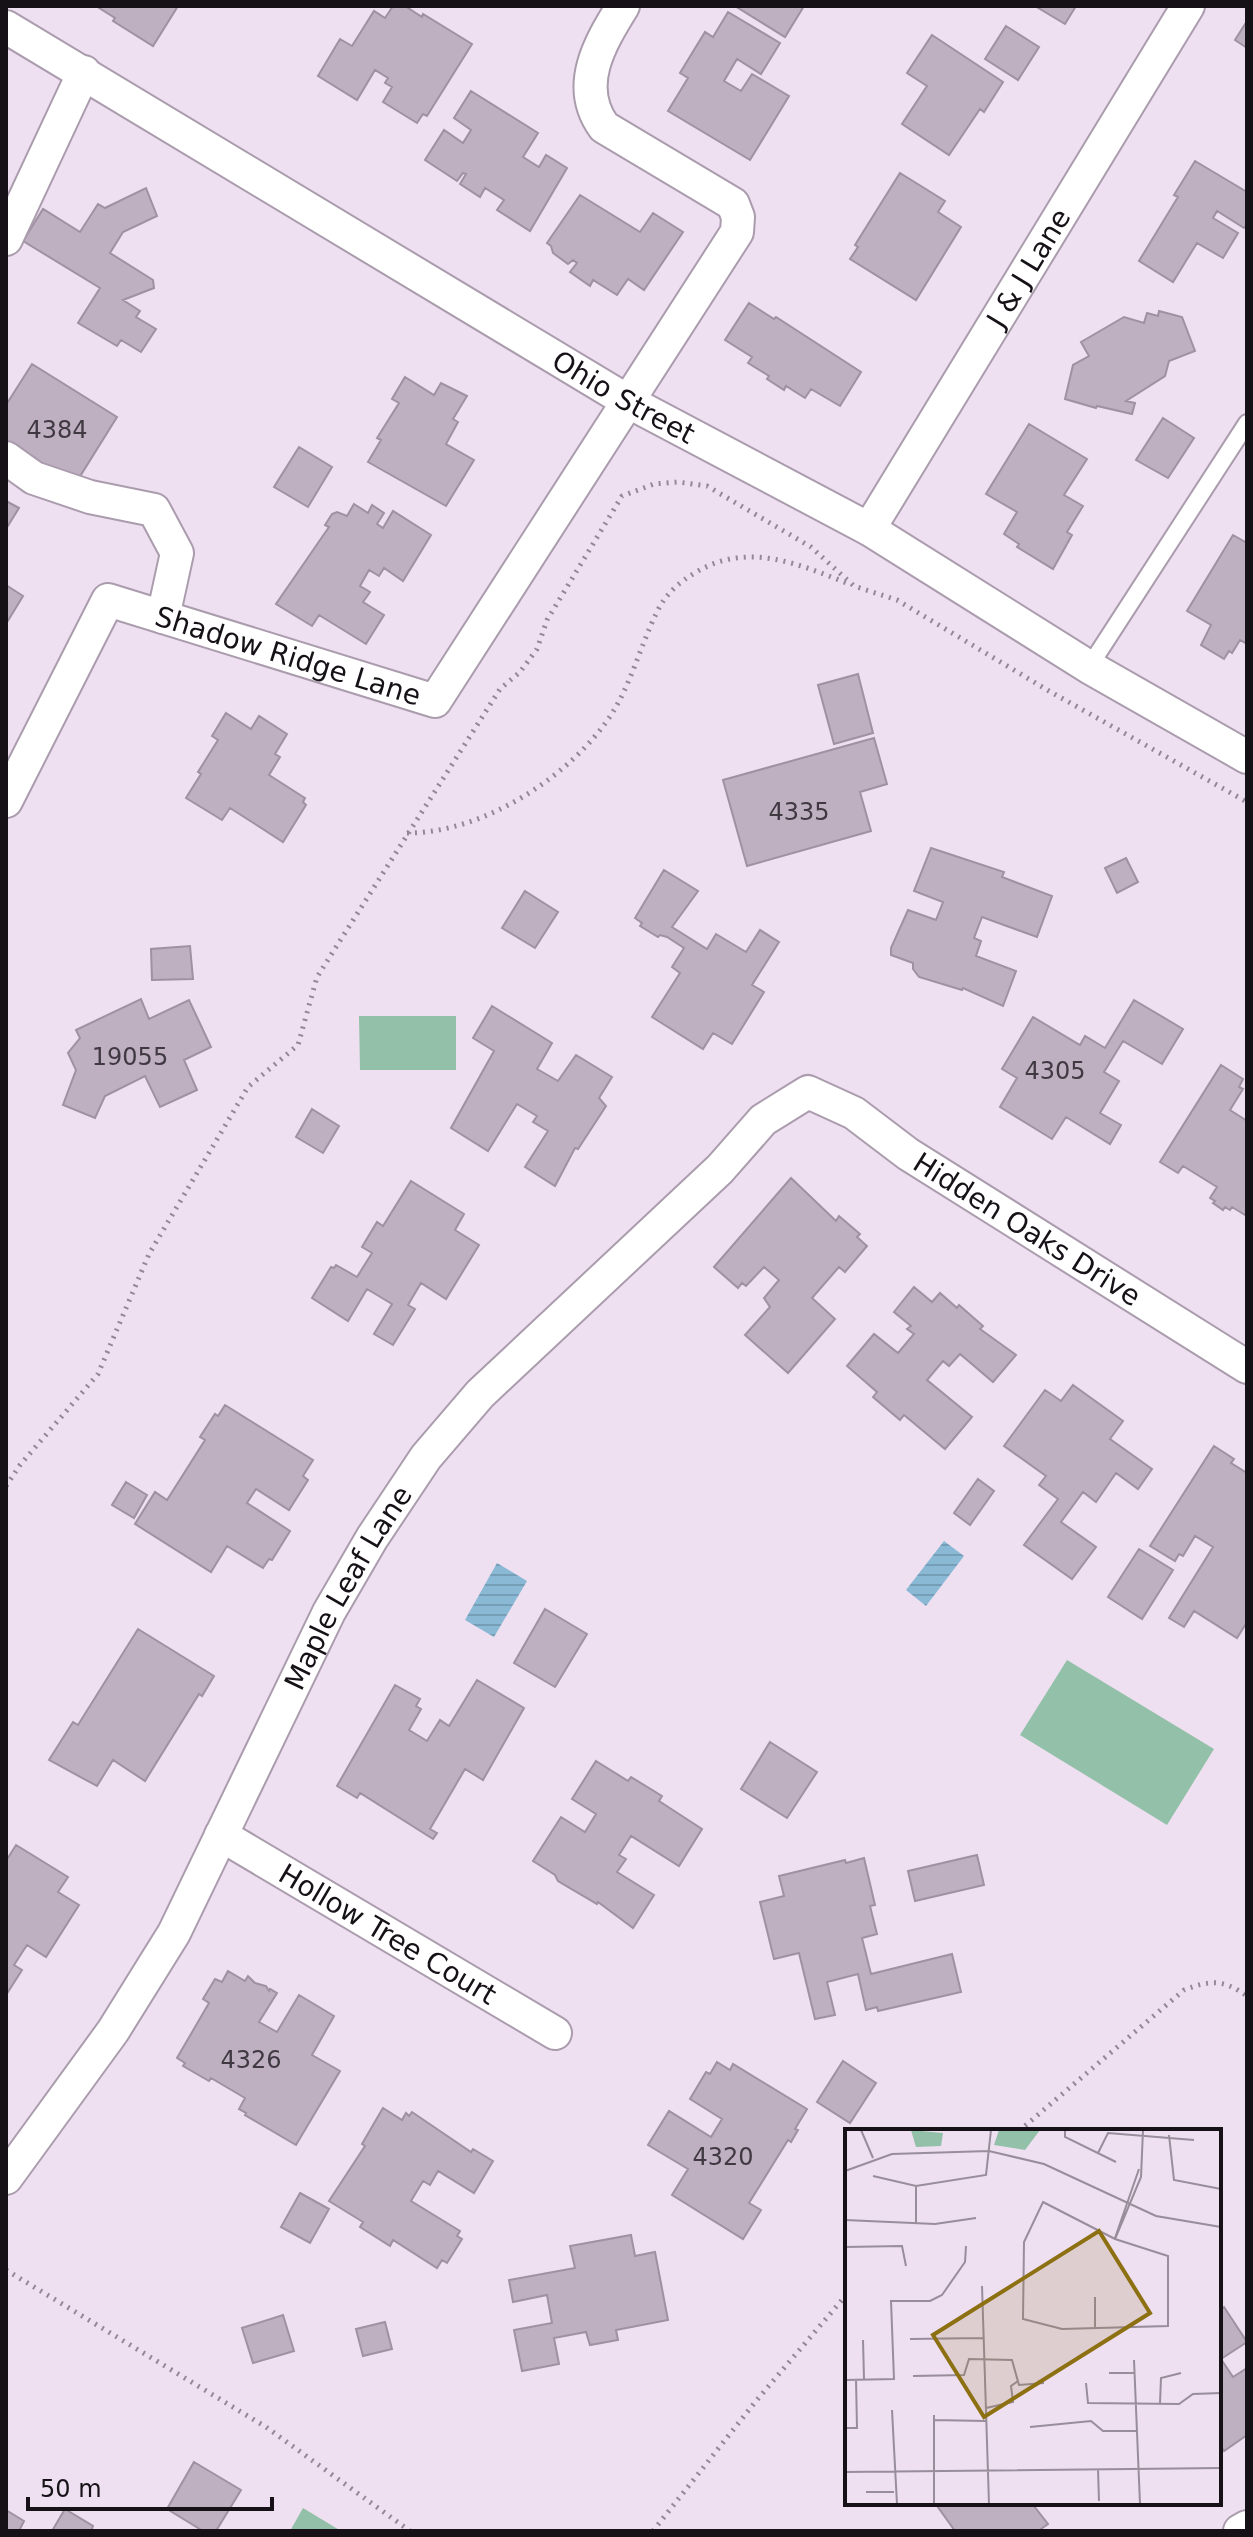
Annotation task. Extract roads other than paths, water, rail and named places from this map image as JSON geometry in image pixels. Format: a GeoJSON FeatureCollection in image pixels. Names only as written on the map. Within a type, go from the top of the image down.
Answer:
{"type":"FeatureCollection","features":[{"type":"Feature","properties":{"kind":"street"},"geometry":{"type":"LineString","coordinates":[[623,6],[594,61],[589,83],[594,114],[604,127],[733,204],[738,217],[737,232],[629,402]]}},
{"type":"Feature","properties":{"kind":"street","name":"J & J Lane"},"geometry":{"type":"LineString","coordinates":[[869,529],[1188,6]]}},
{"type":"Feature","properties":{"kind":"street","name":"Ohio Street"},"geometry":{"type":"LineString","coordinates":[[6,27],[629,402],[869,529],[1089,667],[1247,757]]}},
{"type":"Feature","properties":{"kind":"street"},"geometry":{"type":"LineString","coordinates":[[6,239],[84,72]]}},
{"type":"Feature","properties":{"kind":"street","name":"Shadow Ridge Lane"},"geometry":{"type":"LineString","coordinates":[[6,801],[108,600],[435,701],[629,402]]}},
{"type":"Feature","properties":{"kind":"street"},"geometry":{"type":"LineString","coordinates":[[6,458],[34,478],[90,497],[154,510],[177,553],[163,617]]}},
{"type":"Feature","properties":{"kind":"street","name":"Hidden Oaks Drive"},"geometry":{"type":"LineString","coordinates":[[808,1092],[854,1113],[908,1154],[1247,1367]]}},
{"type":"Feature","properties":{"kind":"street","name":"Maple Leaf Lane"},"geometry":{"type":"LineString","coordinates":[[6,2178],[113,2031],[174,1933],[329,1612],[372,1538],[426,1457],[480,1394],[720,1169],[763,1120],[808,1092]]}},
{"type":"Feature","properties":{"kind":"street","name":"Hollow Tree Court"},"geometry":{"type":"LineString","coordinates":[[221,1835],[555,2033]]}},
{"type":"Feature","properties":{"kind":"street"},"geometry":{"type":"LineString","coordinates":[[1240,2531],[1247,2527]]}},
{"type":"Feature","properties":{"kind":"lane"},"geometry":{"type":"LineString","coordinates":[[1089,667],[1247,423]]}},
{"type":"Feature","properties":{"kind":"water"},"geometry":{"type":"Polygon","coordinates":[[[944,1541],[964,1556],[926,1606],[906,1590],[944,1541]]]}},
{"type":"Feature","properties":{"kind":"water"},"geometry":{"type":"Polygon","coordinates":[[[497,1563],[527,1581],[494,1637],[465,1620],[497,1563]]]}}]}
